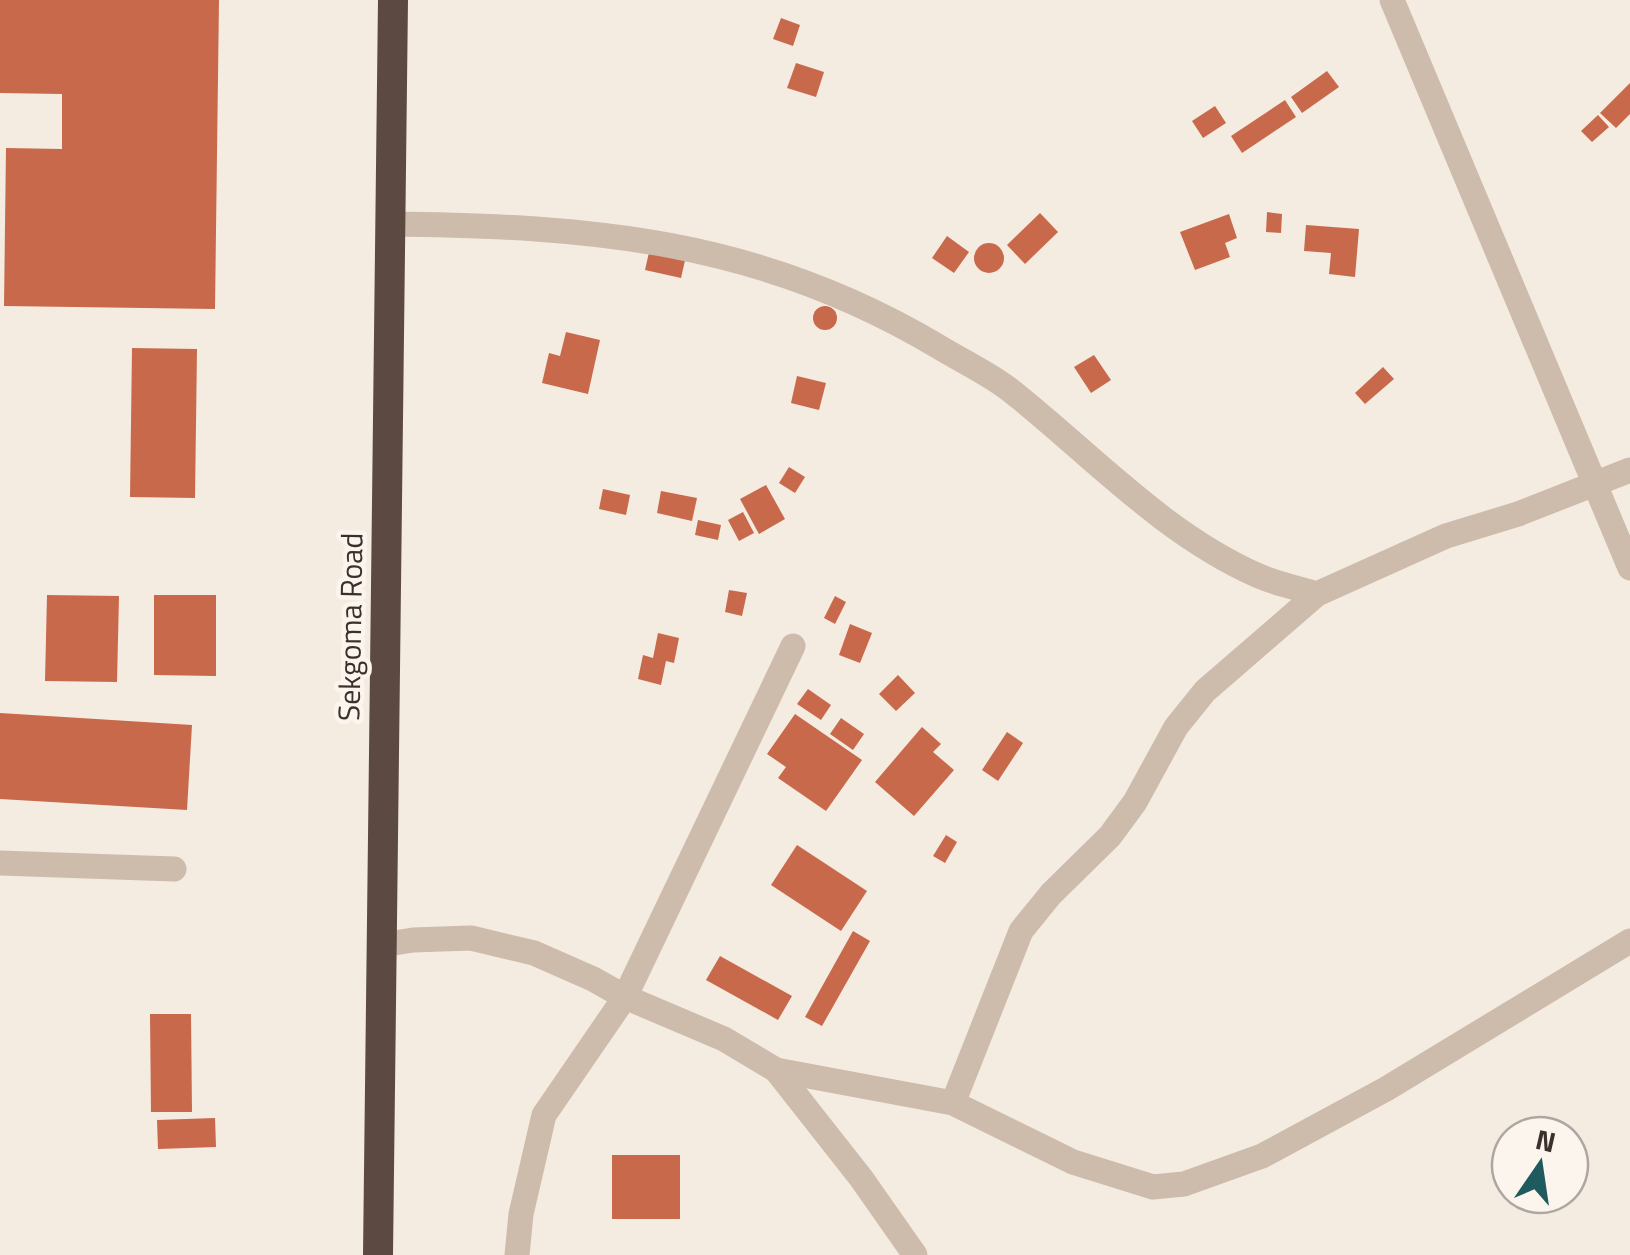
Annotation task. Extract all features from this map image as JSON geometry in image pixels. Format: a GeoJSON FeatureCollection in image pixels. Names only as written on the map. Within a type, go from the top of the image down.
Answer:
{"type":"FeatureCollection","features":[{"type":"Feature","properties":{"kind":"highway","name":"Sekgoma Road"},"geometry":{"type":"LineString","coordinates":[[378,1255],[393,0]]}},
{"type":"Feature","properties":{"kind":"street"},"geometry":{"type":"LineString","coordinates":[[1392,0],[1630,568]]}},
{"type":"Feature","properties":{"kind":"street"},"geometry":{"type":"LineString","coordinates":[[390,224],[507,225],[645,239],[737,260],[820,286],[870,308],[1007,388],[1192,539],[1262,578],[1317,594]]}},
{"type":"Feature","properties":{"kind":"street"},"geometry":{"type":"LineString","coordinates":[[953,1103],[1021,930],[1110,836],[1135,802],[1176,727],[1205,691],[1317,594],[1446,536],[1518,514],[1630,470]]}},
{"type":"Feature","properties":{"kind":"street"},"geometry":{"type":"LineString","coordinates":[[517,1255],[521,1214],[544,1116],[625,997],[794,646]]}},
{"type":"Feature","properties":{"kind":"street"},"geometry":{"type":"LineString","coordinates":[[0,864],[174,869]]}},
{"type":"Feature","properties":{"kind":"street"},"geometry":{"type":"LineString","coordinates":[[382,945],[472,938],[534,953],[625,997],[724,1038],[776,1070],[861,1178],[915,1255]]}},
{"type":"Feature","properties":{"kind":"street"},"geometry":{"type":"LineString","coordinates":[[776,1070],[953,1103],[1073,1162],[1153,1187],[1184,1184],[1262,1156],[1386,1089],[1630,941]]}},
{"type":"Feature","properties":{"kind":"building"},"geometry":{"type":"Polygon","coordinates":[[[0,0],[219,0],[215,309],[4,306],[6,148],[62,149],[62,94],[0,93],[0,0]]]}},
{"type":"Feature","properties":{"kind":"building"},"geometry":{"type":"Polygon","coordinates":[[[781,18],[800,25],[793,46],[773,39],[781,18]]]}},
{"type":"Feature","properties":{"kind":"building"},"geometry":{"type":"Polygon","coordinates":[[[796,63],[824,72],[816,97],[787,88],[796,63]]]}},
{"type":"Feature","properties":{"kind":"building"},"geometry":{"type":"Polygon","coordinates":[[[1327,71],[1339,87],[1302,113],[1291,97],[1327,71]]]}},
{"type":"Feature","properties":{"kind":"building"},"geometry":{"type":"Polygon","coordinates":[[[1630,83],[1630,114],[1616,128],[1600,113],[1630,83]]]}},
{"type":"Feature","properties":{"kind":"building"},"geometry":{"type":"Polygon","coordinates":[[[1285,100],[1296,117],[1242,153],[1231,136],[1285,100]]]}},
{"type":"Feature","properties":{"kind":"building"},"geometry":{"type":"Polygon","coordinates":[[[1215,106],[1226,123],[1203,138],[1192,121],[1215,106]]]}},
{"type":"Feature","properties":{"kind":"building"},"geometry":{"type":"Polygon","coordinates":[[[1598,115],[1609,127],[1592,142],[1581,131],[1598,115]]]}},
{"type":"Feature","properties":{"kind":"building"},"geometry":{"type":"Polygon","coordinates":[[[1267,212],[1282,214],[1281,233],[1266,232],[1267,212]]]}},
{"type":"Feature","properties":{"kind":"building"},"geometry":{"type":"Polygon","coordinates":[[[1040,213],[1058,232],[1025,264],[1007,245],[1040,213]]]}},
{"type":"Feature","properties":{"kind":"building"},"geometry":{"type":"Polygon","coordinates":[[[1229,214],[1237,238],[1225,243],[1230,257],[1195,270],[1180,232],[1229,214]]]}},
{"type":"Feature","properties":{"kind":"building"},"geometry":{"type":"Polygon","coordinates":[[[1306,225],[1359,229],[1355,277],[1329,274],[1331,253],[1304,251],[1306,225]]]}},
{"type":"Feature","properties":{"kind":"building"},"geometry":{"type":"Polygon","coordinates":[[[947,236],[969,252],[954,273],[932,258],[947,236]]]}},
{"type":"Feature","properties":{"kind":"building"},"geometry":{"type":"Polygon","coordinates":[[[989,243],[1000,247],[1004,258],[1000,269],[989,273],[978,269],[974,258],[978,247],[989,243]]]}},
{"type":"Feature","properties":{"kind":"building"},"geometry":{"type":"Polygon","coordinates":[[[650,248],[686,256],[681,278],[645,270],[650,248]]]}},
{"type":"Feature","properties":{"kind":"building"},"geometry":{"type":"Polygon","coordinates":[[[820,306],[830,306],[837,318],[830,330],[820,330],[813,323],[813,313],[820,306]]]}},
{"type":"Feature","properties":{"kind":"building"},"geometry":{"type":"Polygon","coordinates":[[[566,332],[600,340],[588,394],[542,383],[549,353],[560,356],[566,332]]]}},
{"type":"Feature","properties":{"kind":"building"},"geometry":{"type":"Polygon","coordinates":[[[132,348],[197,349],[195,498],[130,497],[132,348]]]}},
{"type":"Feature","properties":{"kind":"building"},"geometry":{"type":"Polygon","coordinates":[[[1094,355],[1111,380],[1091,393],[1074,367],[1094,355]]]}},
{"type":"Feature","properties":{"kind":"building"},"geometry":{"type":"Polygon","coordinates":[[[1383,367],[1394,379],[1365,404],[1355,393],[1383,367]]]}},
{"type":"Feature","properties":{"kind":"building"},"geometry":{"type":"Polygon","coordinates":[[[797,376],[826,383],[819,410],[791,403],[797,376]]]}},
{"type":"Feature","properties":{"kind":"building"},"geometry":{"type":"Polygon","coordinates":[[[789,467],[805,477],[795,493],[779,483],[789,467]]]}},
{"type":"Feature","properties":{"kind":"building"},"geometry":{"type":"Polygon","coordinates":[[[766,485],[785,519],[759,534],[740,499],[766,485]]]}},
{"type":"Feature","properties":{"kind":"building"},"geometry":{"type":"Polygon","coordinates":[[[603,489],[630,495],[626,515],[599,509],[603,489]]]}},
{"type":"Feature","properties":{"kind":"building"},"geometry":{"type":"Polygon","coordinates":[[[661,491],[697,498],[692,521],[657,513],[661,491]]]}},
{"type":"Feature","properties":{"kind":"building"},"geometry":{"type":"Polygon","coordinates":[[[743,512],[754,533],[739,541],[728,520],[743,512]]]}},
{"type":"Feature","properties":{"kind":"building"},"geometry":{"type":"Polygon","coordinates":[[[698,520],[721,525],[718,540],[695,535],[698,520]]]}},
{"type":"Feature","properties":{"kind":"building"},"geometry":{"type":"Polygon","coordinates":[[[729,590],[747,593],[742,616],[725,612],[729,590]]]}},
{"type":"Feature","properties":{"kind":"building"},"geometry":{"type":"Polygon","coordinates":[[[47,595],[119,596],[117,682],[45,681],[47,595]]]}},
{"type":"Feature","properties":{"kind":"building"},"geometry":{"type":"Polygon","coordinates":[[[154,595],[216,595],[216,676],[154,675],[154,595]]]}},
{"type":"Feature","properties":{"kind":"building"},"geometry":{"type":"Polygon","coordinates":[[[835,596],[846,602],[835,624],[824,618],[835,596]]]}},
{"type":"Feature","properties":{"kind":"building"},"geometry":{"type":"Polygon","coordinates":[[[850,624],[872,633],[860,663],[839,655],[850,624]]]}},
{"type":"Feature","properties":{"kind":"building"},"geometry":{"type":"Polygon","coordinates":[[[658,633],[679,638],[674,663],[666,661],[661,685],[638,679],[643,655],[653,658],[658,633]]]}},
{"type":"Feature","properties":{"kind":"building"},"geometry":{"type":"Polygon","coordinates":[[[898,675],[915,693],[896,711],[879,694],[898,675]]]}},
{"type":"Feature","properties":{"kind":"building"},"geometry":{"type":"Polygon","coordinates":[[[808,689],[831,705],[821,720],[797,704],[808,689]]]}},
{"type":"Feature","properties":{"kind":"building"},"geometry":{"type":"Polygon","coordinates":[[[0,713],[192,725],[187,810],[0,799],[0,713]]]}},
{"type":"Feature","properties":{"kind":"building"},"geometry":{"type":"Polygon","coordinates":[[[795,714],[862,760],[826,811],[778,778],[786,767],[767,754],[795,714]]]}},
{"type":"Feature","properties":{"kind":"building"},"geometry":{"type":"Polygon","coordinates":[[[841,718],[864,734],[853,750],[830,734],[841,718]]]}},
{"type":"Feature","properties":{"kind":"building"},"geometry":{"type":"Polygon","coordinates":[[[922,727],[941,744],[933,752],[954,770],[914,816],[875,782],[922,727]]]}},
{"type":"Feature","properties":{"kind":"building"},"geometry":{"type":"Polygon","coordinates":[[[1007,732],[1023,743],[998,781],[982,770],[1007,732]]]}},
{"type":"Feature","properties":{"kind":"building"},"geometry":{"type":"Polygon","coordinates":[[[946,835],[957,842],[945,863],[933,856],[946,835]]]}},
{"type":"Feature","properties":{"kind":"building"},"geometry":{"type":"Polygon","coordinates":[[[797,845],[867,891],[841,931],[771,885],[797,845]]]}},
{"type":"Feature","properties":{"kind":"building"},"geometry":{"type":"Polygon","coordinates":[[[853,931],[870,941],[822,1026],[805,1017],[853,931]]]}},
{"type":"Feature","properties":{"kind":"building"},"geometry":{"type":"Polygon","coordinates":[[[720,956],[792,996],[778,1020],[706,980],[720,956]]]}},
{"type":"Feature","properties":{"kind":"building"},"geometry":{"type":"Polygon","coordinates":[[[150,1014],[191,1014],[192,1112],[151,1112],[150,1014]]]}},
{"type":"Feature","properties":{"kind":"building"},"geometry":{"type":"Polygon","coordinates":[[[215,1118],[216,1147],[158,1149],[157,1120],[215,1118]]]}},
{"type":"Feature","properties":{"kind":"building"},"geometry":{"type":"Polygon","coordinates":[[[612,1155],[680,1155],[680,1219],[612,1219],[612,1155]]]}}]}
